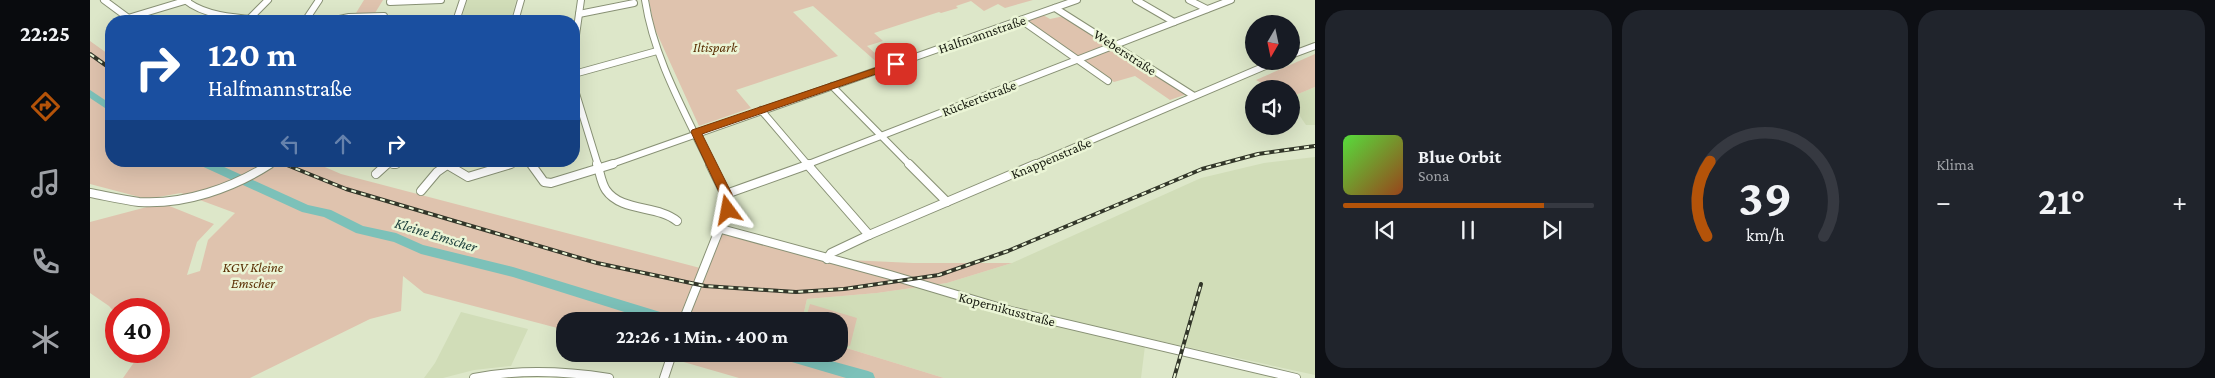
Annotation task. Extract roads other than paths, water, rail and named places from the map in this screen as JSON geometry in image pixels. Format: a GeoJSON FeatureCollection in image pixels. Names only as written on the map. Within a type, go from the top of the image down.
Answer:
{"type":"FeatureCollection","features":[{"type":"Feature","properties":{"kind":"street"},"geometry":{"type":"LineString","coordinates":[[104,0],[124,15]]}},
{"type":"Feature","properties":{"kind":"street"},"geometry":{"type":"LineString","coordinates":[[144,15],[187,0],[194,6],[229,15]]}},
{"type":"Feature","properties":{"kind":"street"},"geometry":{"type":"LineString","coordinates":[[253,15],[268,0]]}},
{"type":"Feature","properties":{"kind":"street"},"geometry":{"type":"LineString","coordinates":[[309,15],[319,0]]}},
{"type":"Feature","properties":{"kind":"street"},"geometry":{"type":"LineString","coordinates":[[385,15],[390,1],[441,0]]}},
{"type":"Feature","properties":{"kind":"street"},"geometry":{"type":"LineString","coordinates":[[458,15],[463,0]]}},
{"type":"Feature","properties":{"kind":"street"},"geometry":{"type":"LineString","coordinates":[[517,15],[521,0]]}},
{"type":"Feature","properties":{"kind":"street"},"geometry":{"type":"LineString","coordinates":[[580,0],[579,14],[634,3]]}},
{"type":"Feature","properties":{"kind":"street"},"geometry":{"type":"LineString","coordinates":[[646,0],[648,19],[657,51],[667,76],[726,194],[728,210],[687,312]]}},
{"type":"Feature","properties":{"kind":"street","name":"Halfmannstraße"},"geometry":{"type":"LineString","coordinates":[[534,167],[547,184],[598,169],[696,132],[1077,0]]}},
{"type":"Feature","properties":{"kind":"street"},"geometry":{"type":"LineString","coordinates":[[1136,0],[1174,22]]}},
{"type":"Feature","properties":{"kind":"street"},"geometry":{"type":"LineString","coordinates":[[1189,0],[1207,10]]}},
{"type":"Feature","properties":{"kind":"street","name":"Rückertstraße"},"geometry":{"type":"LineString","coordinates":[[726,194],[810,164],[1231,0]]}},
{"type":"Feature","properties":{"kind":"street","name":"Weberstraße"},"geometry":{"type":"LineString","coordinates":[[1055,8],[1194,96]]}},
{"type":"Feature","properties":{"kind":"street"},"geometry":{"type":"LineString","coordinates":[[1021,20],[1108,81]]}},
{"type":"Feature","properties":{"kind":"street"},"geometry":{"type":"LineString","coordinates":[[1300,52],[1315,46]]}},
{"type":"Feature","properties":{"kind":"street"},"geometry":{"type":"LineString","coordinates":[[580,72],[657,51]]}},
{"type":"Feature","properties":{"kind":"street","name":"Knappenstraße"},"geometry":{"type":"LineString","coordinates":[[827,259],[831,253],[870,235],[1256,70]]}},
{"type":"Feature","properties":{"kind":"street"},"geometry":{"type":"LineString","coordinates":[[832,86],[947,202]]}},
{"type":"Feature","properties":{"kind":"street"},"geometry":{"type":"LineString","coordinates":[[580,108],[605,189],[612,196],[671,216],[677,221]]}},
{"type":"Feature","properties":{"kind":"street"},"geometry":{"type":"LineString","coordinates":[[761,110],[870,235]]}},
{"type":"Feature","properties":{"kind":"street"},"geometry":{"type":"LineString","coordinates":[[90,194],[146,202],[190,196],[219,188],[258,173],[266,167]]}},
{"type":"Feature","properties":{"kind":"street"},"geometry":{"type":"LineString","coordinates":[[376,174],[384,167]]}},
{"type":"Feature","properties":{"kind":"street"},"geometry":{"type":"LineString","coordinates":[[421,191],[441,167]]}},
{"type":"Feature","properties":{"kind":"street"},"geometry":{"type":"LineString","coordinates":[[451,167],[468,177],[500,167]]}},
{"type":"Feature","properties":{"kind":"street","name":"Kopernikusstraße"},"geometry":{"type":"LineString","coordinates":[[721,229],[890,275],[1011,311],[1296,378]]}},
{"type":"Feature","properties":{"kind":"street"},"geometry":{"type":"LineString","coordinates":[[664,378],[669,362]]}},
{"type":"Feature","properties":{"kind":"street"},"geometry":{"type":"LineString","coordinates":[[474,378],[535,371],[609,378]]}},
{"type":"Feature","properties":{"kind":"waterway","name":"Kleine Emscher"},"geometry":{"type":"LineString","coordinates":[[90,93],[105,104]]}},
{"type":"Feature","properties":{"kind":"waterway","name":"Kleine Emscher"},"geometry":{"type":"LineString","coordinates":[[214,167],[306,209],[327,213],[360,230],[396,238],[421,249],[513,272],[641,312]]}},
{"type":"Feature","properties":{"kind":"waterway","name":"Kleine Emscher"},"geometry":{"type":"LineString","coordinates":[[813,362],[868,378]]}},
{"type":"Feature","properties":{"kind":"railway"},"geometry":{"type":"LineString","coordinates":[[90,54],[105,65]]}},
{"type":"Feature","properties":{"kind":"railway"},"geometry":{"type":"LineString","coordinates":[[292,167],[346,189],[597,263],[705,286],[796,292],[844,289],[939,275],[1008,251],[1202,169],[1258,154],[1315,146]]}},
{"type":"Feature","properties":{"kind":"railway"},"geometry":{"type":"LineString","coordinates":[[1174,378],[1201,284]]}},
{"type":"Feature","properties":{"kind":"park label","name":"Iltispark"},"geometry":{"type":"Point","coordinates":[715,47]}},
{"type":"Feature","properties":{"kind":"park label","name":"KGV Kleine Emscher"},"geometry":{"type":"Point","coordinates":[253,276]}}]}
